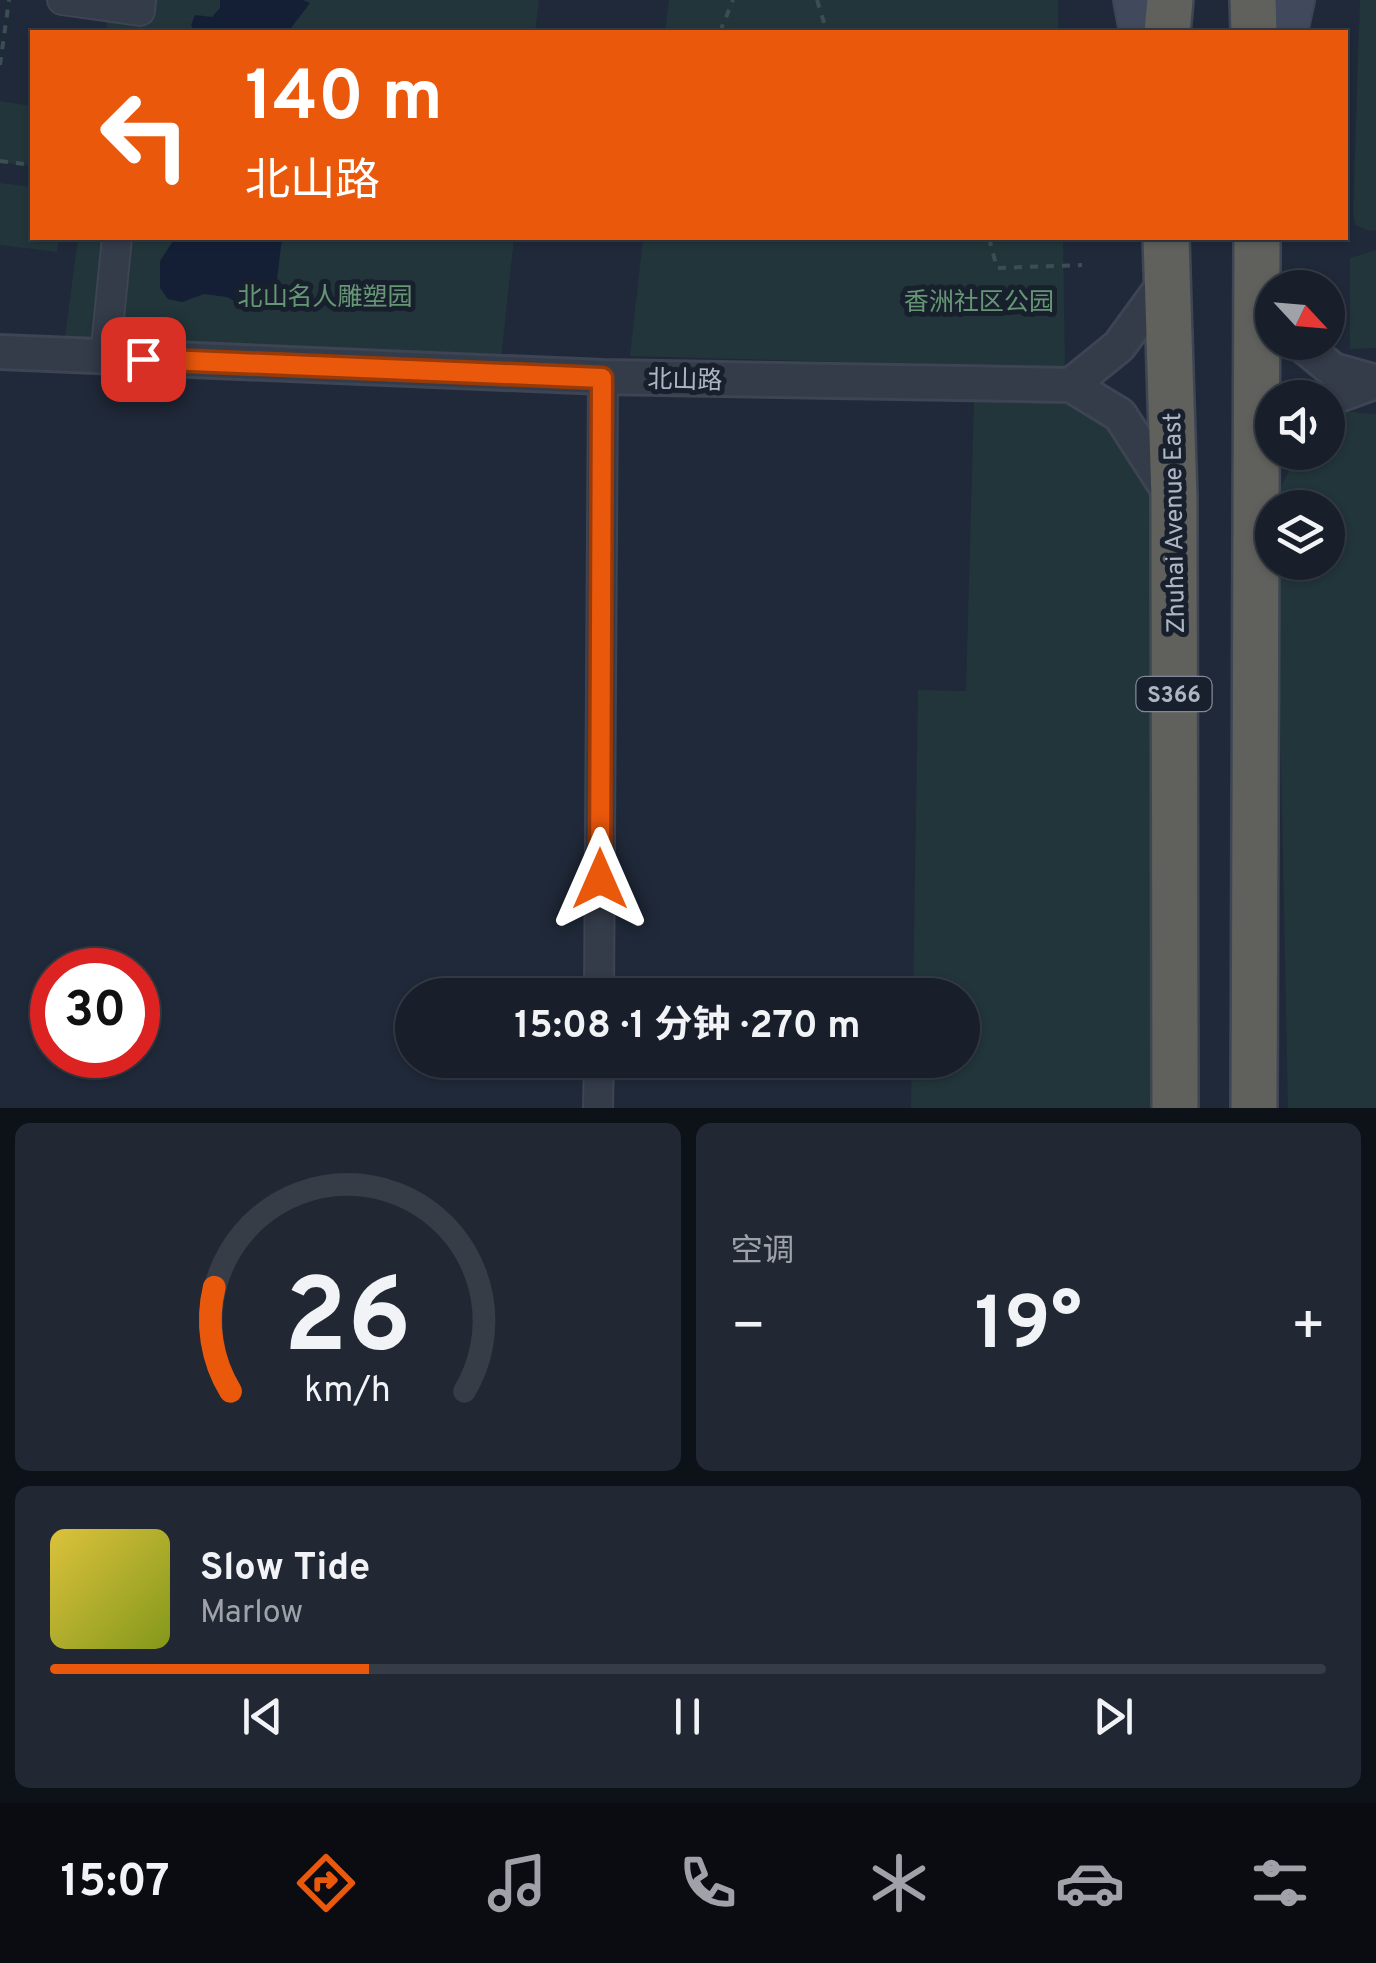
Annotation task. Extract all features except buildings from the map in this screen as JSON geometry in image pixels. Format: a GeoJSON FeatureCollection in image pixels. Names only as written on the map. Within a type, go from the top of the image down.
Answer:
{"type":"FeatureCollection","features":[{"type":"Feature","properties":{"kind":"highway"},"geometry":{"type":"LineString","coordinates":[[1168,30],[1170,0]]}},
{"type":"Feature","properties":{"kind":"highway"},"geometry":{"type":"LineString","coordinates":[[1253,0],[1254,30]]}},
{"type":"Feature","properties":{"kind":"highway"},"geometry":{"type":"LineString","coordinates":[[1257,240],[1261,270]]}},
{"type":"Feature","properties":{"kind":"highway","name":"Zhuhai Avenue East"},"geometry":{"type":"LineString","coordinates":[[1167,258],[1174,499],[1175,1108]]}},
{"type":"Feature","properties":{"kind":"highway"},"geometry":{"type":"LineString","coordinates":[[1254,1108],[1266,470]]}},
{"type":"Feature","properties":{"kind":"main road"},"geometry":{"type":"LineString","coordinates":[[1133,0],[1139,30]]}},
{"type":"Feature","properties":{"kind":"main road"},"geometry":{"type":"LineString","coordinates":[[1288,30],[1295,0]]}},
{"type":"Feature","properties":{"kind":"street"},"geometry":{"type":"LineString","coordinates":[[62,0],[140,15]]}},
{"type":"Feature","properties":{"kind":"street"},"geometry":{"type":"LineString","coordinates":[[105,357],[117,240]]}},
{"type":"Feature","properties":{"kind":"street"},"geometry":{"type":"LineString","coordinates":[[1167,258],[1119,346],[1072,385],[1120,415],[1174,499]]}},
{"type":"Feature","properties":{"kind":"street","name":"北山路"},"geometry":{"type":"LineString","coordinates":[[0,352],[602,378],[1072,385]]}},
{"type":"Feature","properties":{"kind":"street"},"geometry":{"type":"LineString","coordinates":[[1320,360],[1333,370],[1376,382]]}},
{"type":"Feature","properties":{"kind":"street"},"geometry":{"type":"LineString","coordinates":[[599,978],[602,378]]}},
{"type":"Feature","properties":{"kind":"street"},"geometry":{"type":"LineString","coordinates":[[1345,392],[1376,382]]}},
{"type":"Feature","properties":{"kind":"street"},"geometry":{"type":"LineString","coordinates":[[598,1078],[598,1108]]}},
{"type":"Feature","properties":{"kind":"path"},"geometry":{"type":"LineString","coordinates":[[0,65],[9,0]]}},
{"type":"Feature","properties":{"kind":"path"},"geometry":{"type":"LineString","coordinates":[[721,30],[733,0]]}},
{"type":"Feature","properties":{"kind":"path"},"geometry":{"type":"LineString","coordinates":[[817,0],[826,30]]}},
{"type":"Feature","properties":{"kind":"path"},"geometry":{"type":"LineString","coordinates":[[0,161],[30,165]]}},
{"type":"Feature","properties":{"kind":"path"},"geometry":{"type":"LineString","coordinates":[[990,240],[997,268],[1082,264]]}},
{"type":"Feature","properties":{"kind":"green space"},"geometry":{"type":"Polygon","coordinates":[[[110,0],[539,0],[535,30],[106,30],[110,0]]]}},
{"type":"Feature","properties":{"kind":"green space"},"geometry":{"type":"Polygon","coordinates":[[[669,0],[1058,0],[1058,30],[665,30],[669,0]]]}},
{"type":"Feature","properties":{"kind":"green space"},"geometry":{"type":"Polygon","coordinates":[[[1360,0],[1376,0],[1376,230],[1370,231],[1355,225],[1353,213],[1360,0]]]}},
{"type":"Feature","properties":{"kind":"green space"},"geometry":{"type":"Polygon","coordinates":[[[0,101],[30,106],[30,166],[0,162],[0,101]]]}},
{"type":"Feature","properties":{"kind":"green space"},"geometry":{"type":"Polygon","coordinates":[[[0,183],[30,187],[30,240],[59,240],[57,252],[0,245],[0,183]]]}},
{"type":"Feature","properties":{"kind":"green space","name":"北山名人雕塑园"},"geometry":{"type":"Polygon","coordinates":[[[78,240],[514,240],[501,358],[63,353],[78,240]]]}},
{"type":"Feature","properties":{"kind":"green space","name":"香洲社区公园"},"geometry":{"type":"Polygon","coordinates":[[[643,240],[1063,240],[1065,368],[630,356],[643,240]]]}},
{"type":"Feature","properties":{"kind":"green space"},"geometry":{"type":"Polygon","coordinates":[[[1376,250],[1376,348],[1350,349],[1350,258],[1376,250]]]}},
{"type":"Feature","properties":{"kind":"green space"},"geometry":{"type":"Polygon","coordinates":[[[974,401],[1067,401],[1112,420],[1167,502],[1167,1108],[911,1108],[912,1078],[980,1078],[980,978],[913,978],[918,690],[966,691],[974,401]]]}},
{"type":"Feature","properties":{"kind":"green space"},"geometry":{"type":"Polygon","coordinates":[[[1345,411],[1376,414],[1376,1108],[1288,1108],[1277,580],[1345,580],[1345,490],[1280,490],[1290,470],[1345,470],[1345,411]]]}},
{"type":"Feature","properties":{"kind":"water"},"geometry":{"type":"Polygon","coordinates":[[[220,0],[310,3],[290,30],[194,30],[191,25],[195,15],[212,17],[220,8],[220,0]]]}},
{"type":"Feature","properties":{"kind":"water"},"geometry":{"type":"Polygon","coordinates":[[[174,240],[282,240],[274,304],[247,308],[227,297],[204,294],[182,302],[168,299],[160,288],[160,261],[174,240]]]}},
{"type":"Feature","properties":{"kind":"route"},"geometry":{"type":"LineString","coordinates":[[143,359],[602,378],[600,879]]}}]}
